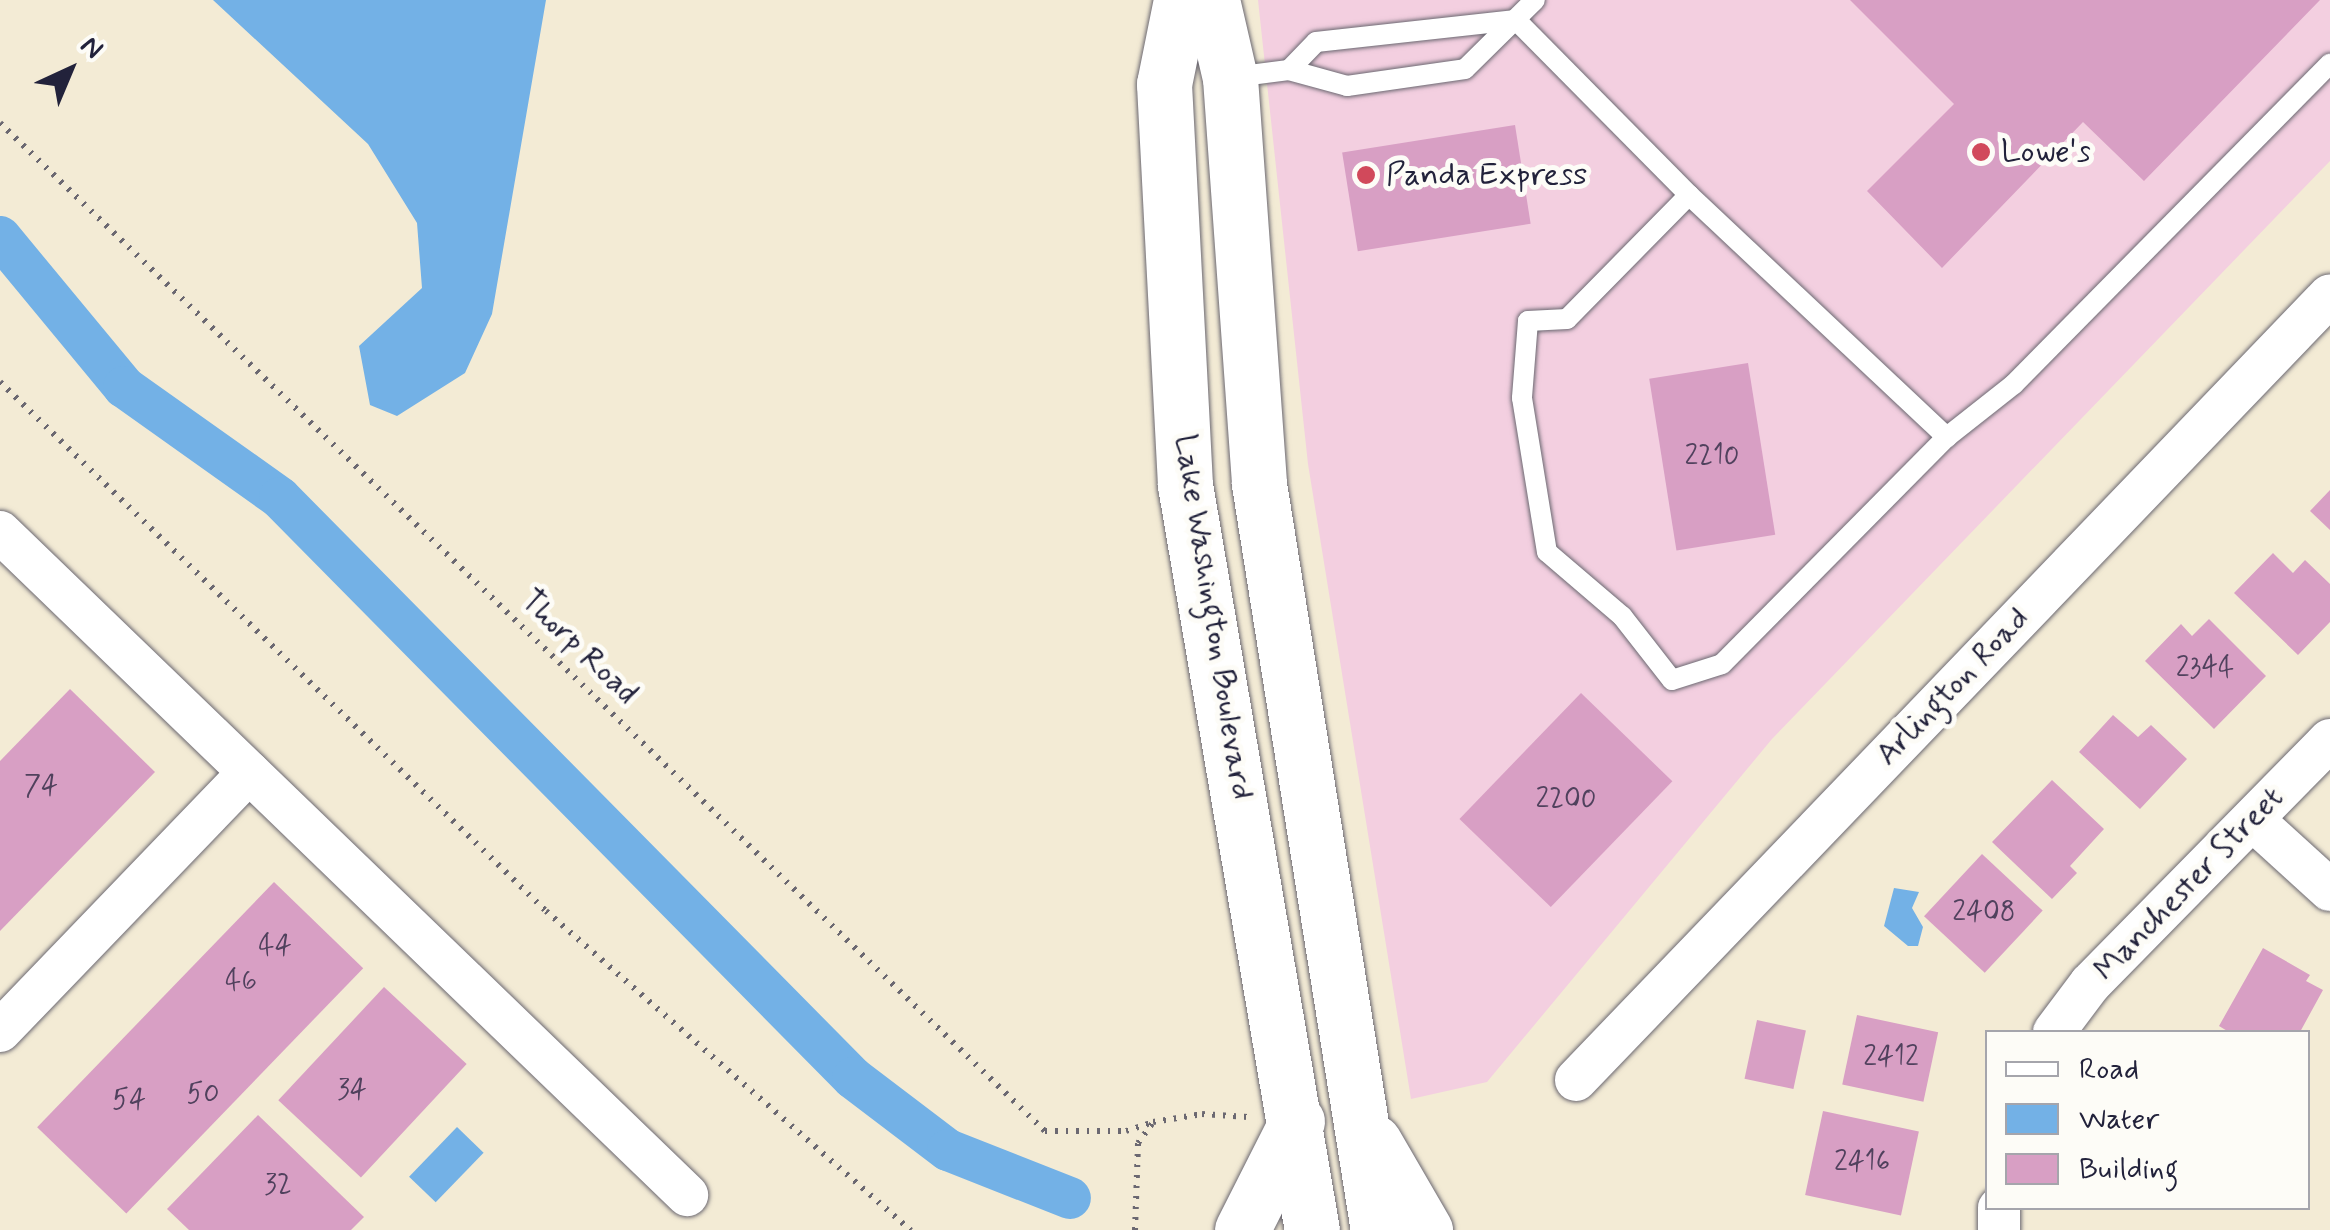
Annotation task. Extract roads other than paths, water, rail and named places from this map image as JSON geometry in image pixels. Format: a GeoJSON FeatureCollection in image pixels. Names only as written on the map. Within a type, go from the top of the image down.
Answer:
{"type":"FeatureCollection","features":[{"type":"Feature","properties":{"kind":"main road","name":"Lake Washington Boulevard"},"geometry":{"type":"LineString","coordinates":[[1180,0],[1164,84],[1185,484],[1297,1121],[1312,1230]]}},
{"type":"Feature","properties":{"kind":"main road","name":"Lake Washington Boulevard"},"geometry":{"type":"LineString","coordinates":[[1212,0],[1230,78],[1260,484],[1378,1230]]}},
{"type":"Feature","properties":{"kind":"main road"},"geometry":{"type":"LineString","coordinates":[[1242,1230],[1297,1121]]}},
{"type":"Feature","properties":{"kind":"main road"},"geometry":{"type":"LineString","coordinates":[[1361,1123],[1425,1230]]}},
{"type":"Feature","properties":{"kind":"street","name":"Arlington Road"},"geometry":{"type":"LineString","coordinates":[[1576,1080],[2330,294]]}},
{"type":"Feature","properties":{"kind":"street"},"geometry":{"type":"LineString","coordinates":[[0,532],[687,1195]]}},
{"type":"Feature","properties":{"kind":"street","name":"Manchester Street"},"geometry":{"type":"LineString","coordinates":[[2056,1030],[2090,984],[2330,740]]}},
{"type":"Feature","properties":{"kind":"street"},"geometry":{"type":"LineString","coordinates":[[0,1031],[249,772]]}},
{"type":"Feature","properties":{"kind":"street"},"geometry":{"type":"LineString","coordinates":[[2253,820],[2330,890]]}},
{"type":"Feature","properties":{"kind":"lane"},"geometry":{"type":"LineString","coordinates":[[1230,78],[1289,70],[1348,86],[1465,69],[1535,0]]}},
{"type":"Feature","properties":{"kind":"lane"},"geometry":{"type":"LineString","coordinates":[[1289,70],[1316,42],[1516,20]]}},
{"type":"Feature","properties":{"kind":"lane"},"geometry":{"type":"LineString","coordinates":[[1516,20],[1689,195],[1947,437]]}},
{"type":"Feature","properties":{"kind":"lane"},"geometry":{"type":"LineString","coordinates":[[1689,195],[1567,319],[1528,321],[1522,398],[1547,552],[1622,616],[1672,680],[1722,664],[1947,437],[2014,384],[2330,64]]}},
{"type":"Feature","properties":{"kind":"water"},"geometry":{"type":"Polygon","coordinates":[[[213,0],[546,0],[492,314],[465,373],[397,416],[370,405],[359,346],[422,288],[417,223],[368,144],[213,0]]]}},
{"type":"Feature","properties":{"kind":"water"},"geometry":{"type":"Polygon","coordinates":[[[1894,888],[1919,892],[1912,908],[1923,927],[1918,946],[1908,946],[1884,926],[1894,888]]]}},
{"type":"Feature","properties":{"kind":"water"},"geometry":{"type":"Polygon","coordinates":[[[457,1127],[484,1153],[436,1202],[409,1177],[457,1127]]]}},
{"type":"Feature","properties":{"kind":"waterway"},"geometry":{"type":"LineString","coordinates":[[0,237],[124,387],[280,498],[853,1078],[948,1150],[1070,1198]]}},
{"type":"Feature","properties":{"kind":"place","name":"Lowe's"},"geometry":{"type":"Point","coordinates":[1981,152]}},
{"type":"Feature","properties":{"kind":"place","name":"Panda Express"},"geometry":{"type":"Point","coordinates":[1366,175]}}]}
